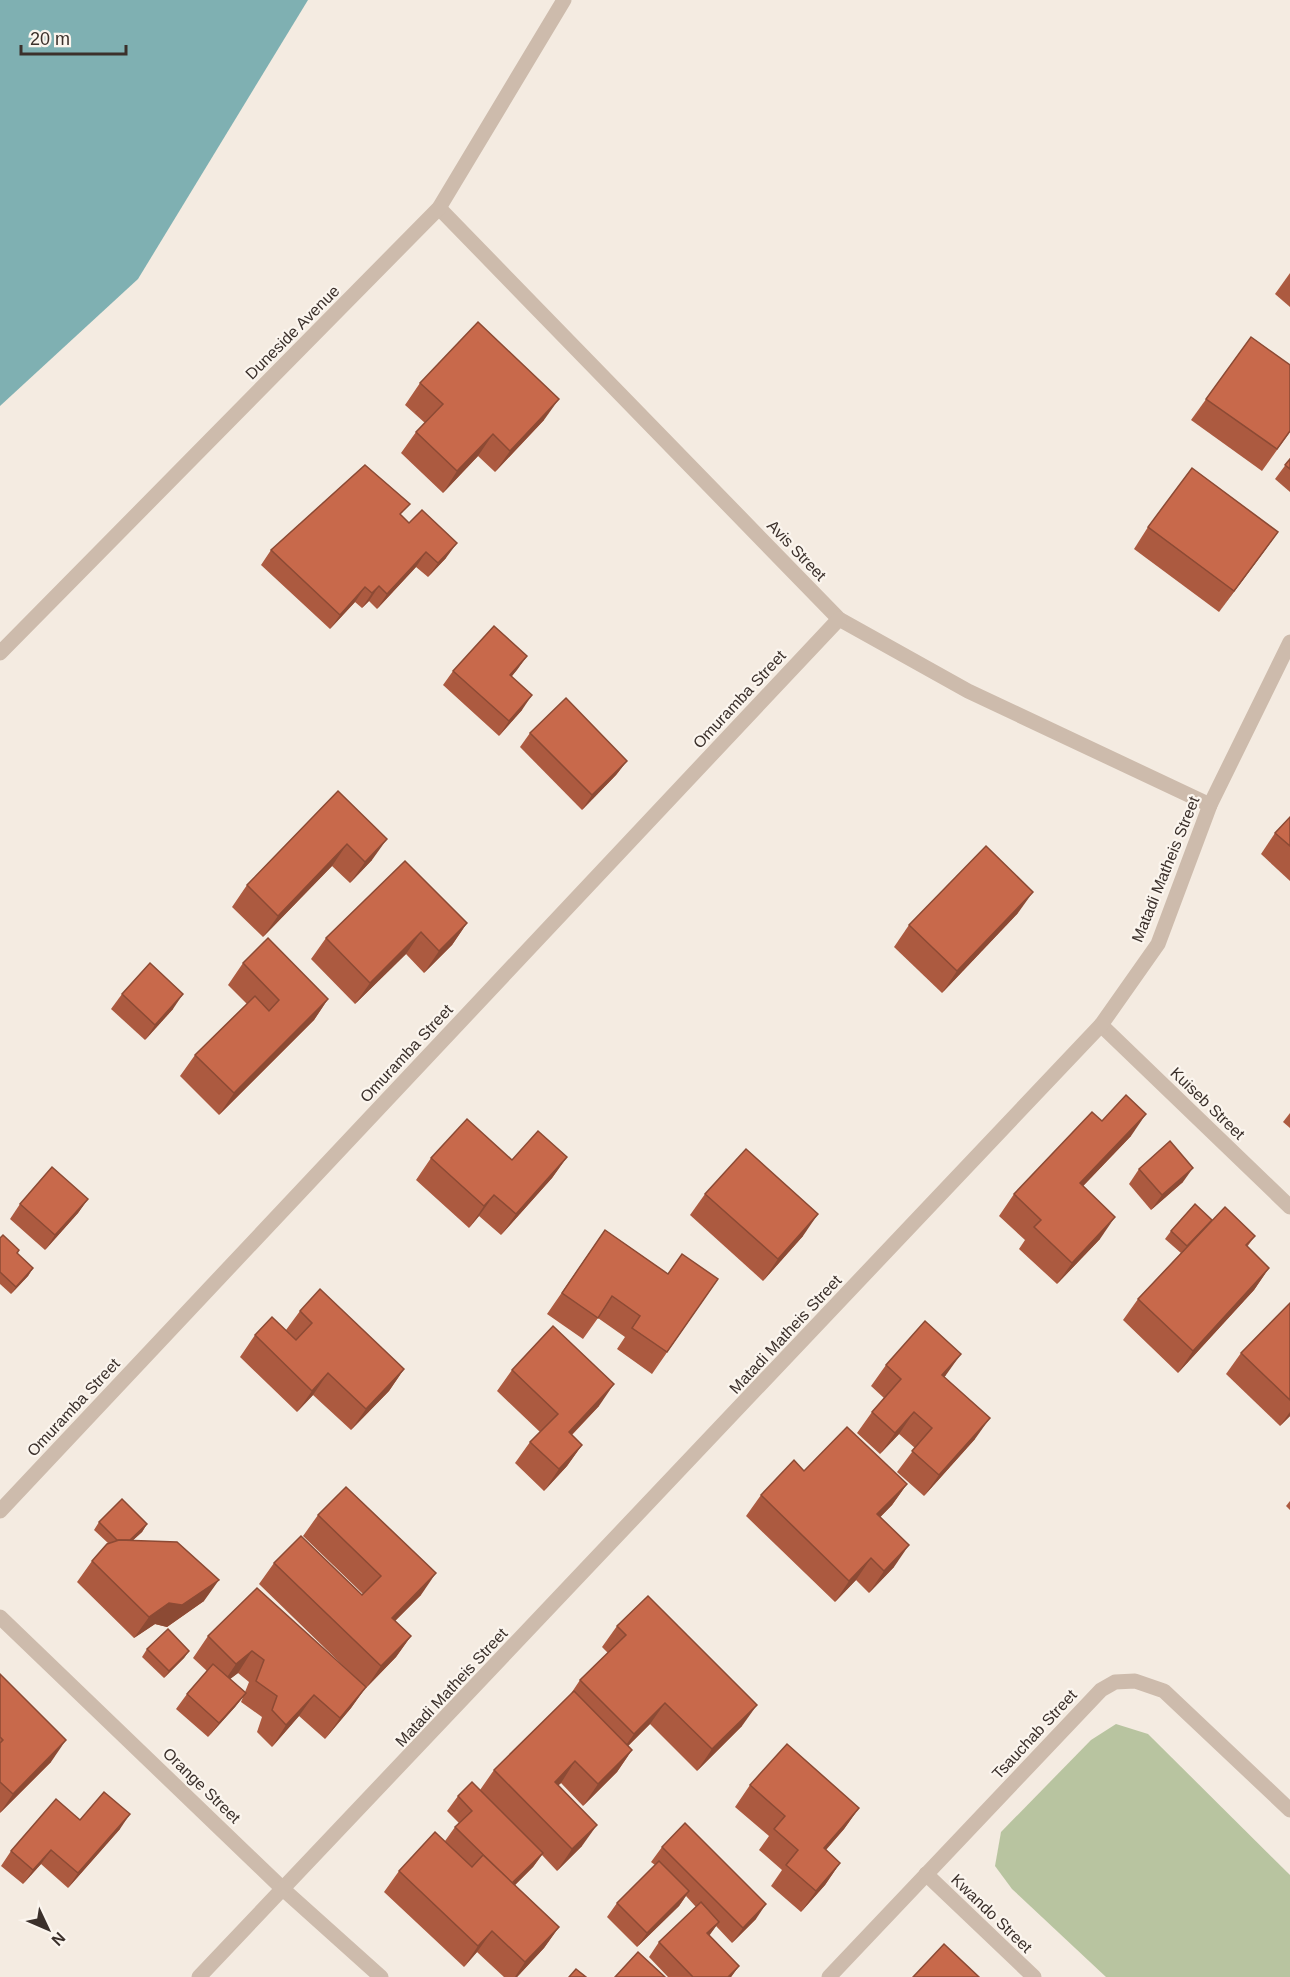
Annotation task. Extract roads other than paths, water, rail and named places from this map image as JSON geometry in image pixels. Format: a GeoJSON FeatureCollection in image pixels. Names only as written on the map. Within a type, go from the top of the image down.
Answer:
{"type":"FeatureCollection","features":[{"type":"Feature","properties":{"kind":"street","name":"Duneside Avenue"},"geometry":{"type":"LineString","coordinates":[[0,653],[439,208],[564,0]]}},
{"type":"Feature","properties":{"kind":"street","name":"Avis Street"},"geometry":{"type":"LineString","coordinates":[[439,208],[839,619],[968,691],[1210,805]]}},
{"type":"Feature","properties":{"kind":"street","name":"Omuramba Street"},"geometry":{"type":"LineString","coordinates":[[0,1511],[839,619]]}},
{"type":"Feature","properties":{"kind":"street","name":"Matadi Matheis Street"},"geometry":{"type":"LineString","coordinates":[[199,1977],[284,1890],[1101,1025],[1158,944],[1210,805],[1290,642]]}},
{"type":"Feature","properties":{"kind":"street","name":"Kuiseb Street"},"geometry":{"type":"LineString","coordinates":[[1101,1025],[1290,1207]]}},
{"type":"Feature","properties":{"kind":"street","name":"Orange Street"},"geometry":{"type":"LineString","coordinates":[[0,1617],[284,1890],[381,1977]]}},
{"type":"Feature","properties":{"kind":"street","name":"Tsauchab Street"},"geometry":{"type":"LineString","coordinates":[[829,1977],[1101,1690],[1115,1682],[1135,1681],[1164,1691],[1290,1810]]}},
{"type":"Feature","properties":{"kind":"street","name":"Kwando Street"},"geometry":{"type":"LineString","coordinates":[[926,1875],[1034,1977]]}},
{"type":"Feature","properties":{"kind":"water"},"geometry":{"type":"Polygon","coordinates":[[[0,0],[308,0],[138,279],[0,406],[0,0]]]}}]}
